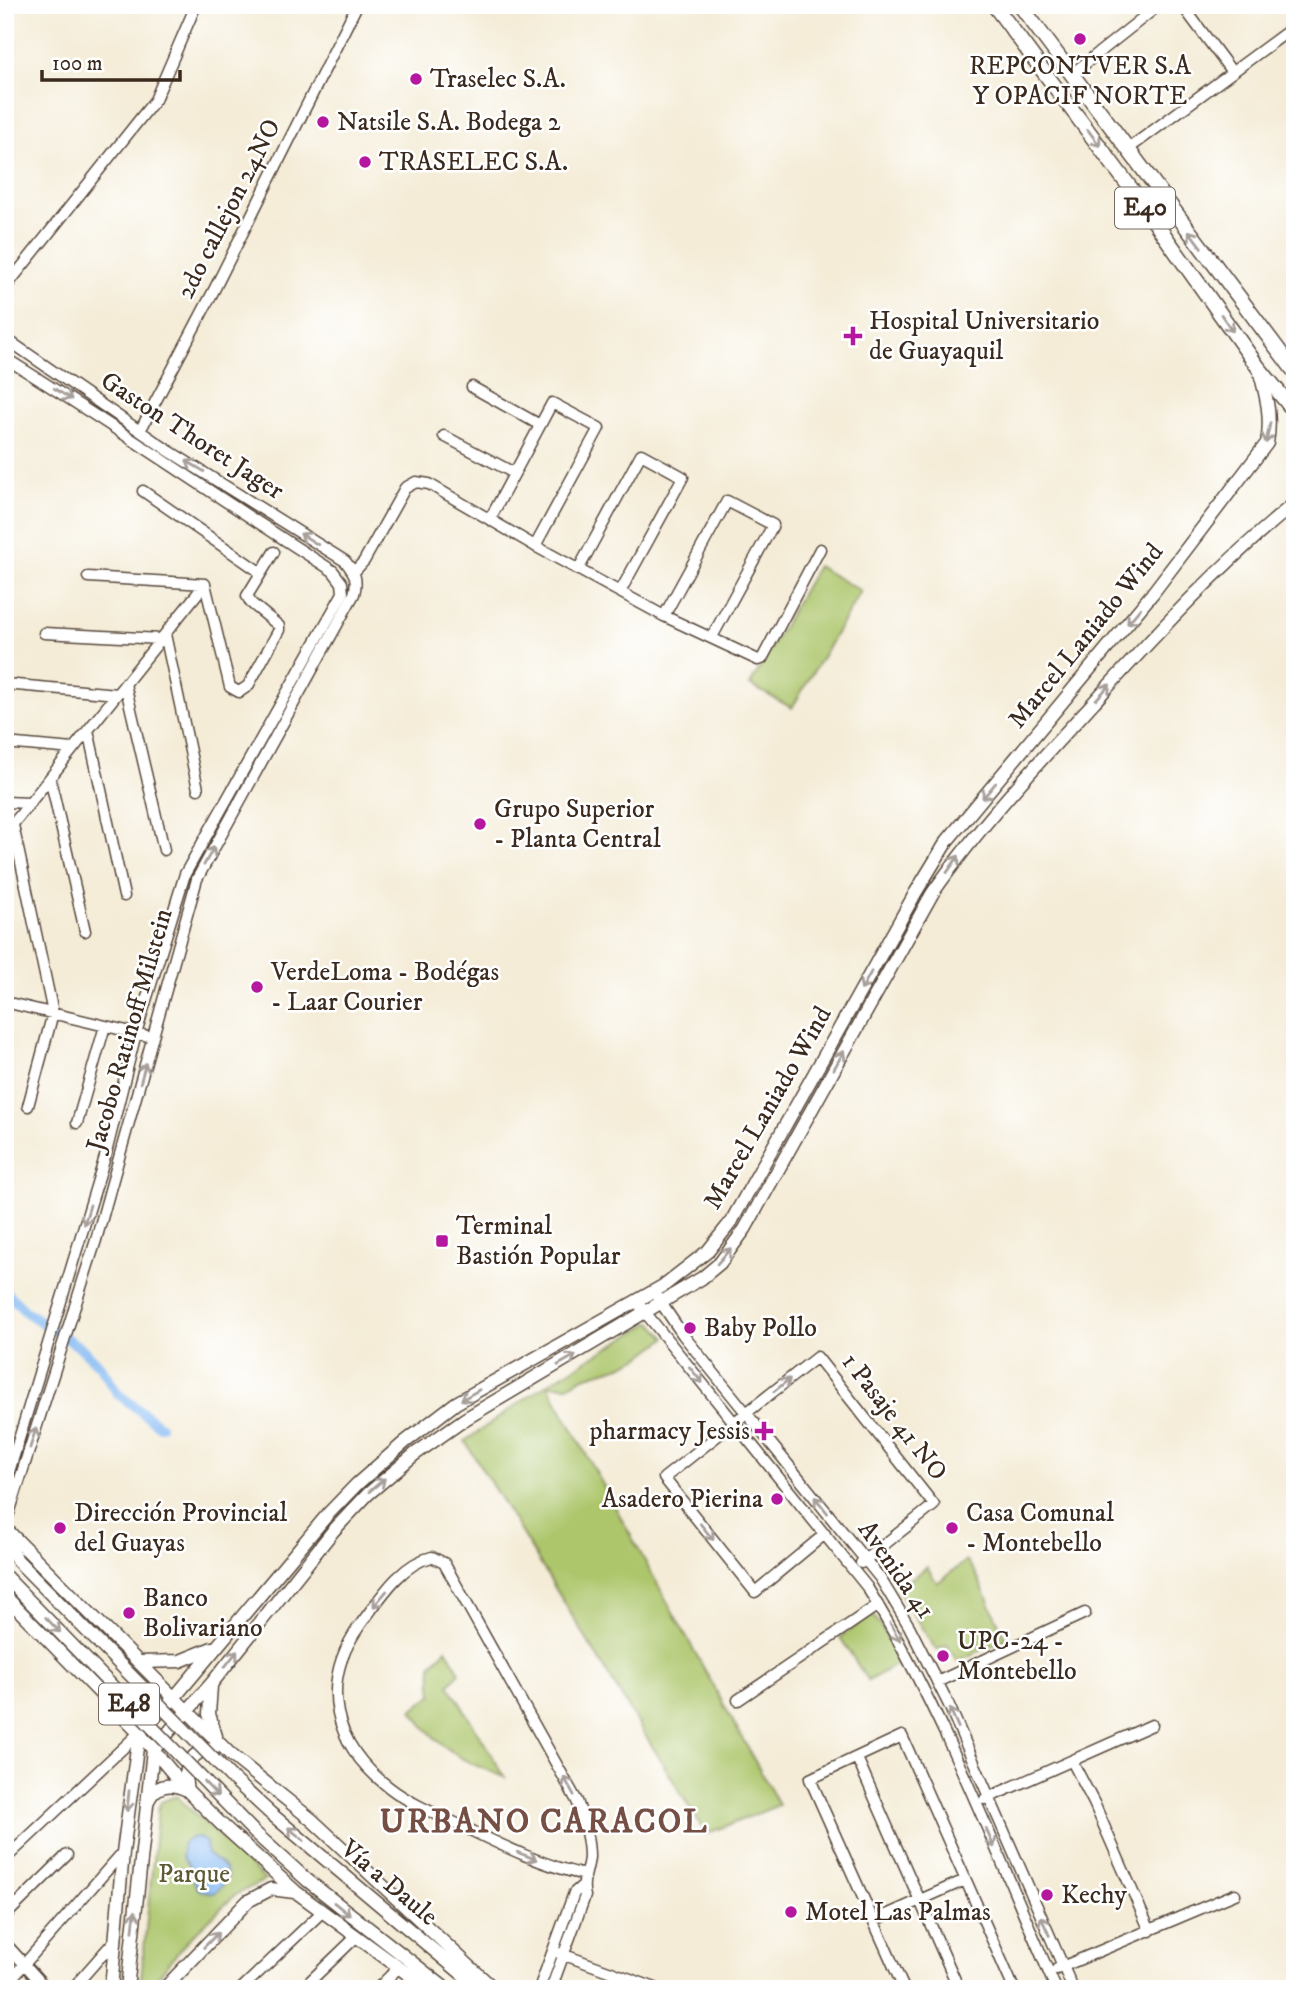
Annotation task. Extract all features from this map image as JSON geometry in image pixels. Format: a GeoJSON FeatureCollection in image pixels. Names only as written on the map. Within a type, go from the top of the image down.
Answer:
{"type":"FeatureCollection","features":[{"type":"Feature","properties":{"kind":"highway","name":"E40"},"geometry":{"type":"LineString","coordinates":[[994,5],[1132,190],[1258,367],[1295,412]]}},
{"type":"Feature","properties":{"kind":"highway","name":"E40"},"geometry":{"type":"LineString","coordinates":[[1020,5],[1294,368]]}},
{"type":"Feature","properties":{"kind":"main road","name":"Marcel Laniado Wind"},"geometry":{"type":"LineString","coordinates":[[139,1734],[174,1698],[328,1514],[357,1484],[405,1442],[456,1403],[653,1291],[708,1251],[731,1222],[947,841],[1152,594],[1267,443],[1269,408],[1258,367]]}},
{"type":"Feature","properties":{"kind":"main road","name":"Marcel Laniado Wind"},"geometry":{"type":"LineString","coordinates":[[153,1750],[212,1683],[333,1531],[368,1493],[415,1454],[465,1419],[661,1304],[720,1263],[738,1239],[932,894],[958,856],[1040,761],[1186,601],[1295,503]]}},
{"type":"Feature","properties":{"kind":"main road","name":"E48"},"geometry":{"type":"LineString","coordinates":[[5,1527],[230,1754]]}},
{"type":"Feature","properties":{"kind":"main road"},"geometry":{"type":"LineString","coordinates":[[5,1538],[17,1559]]}},
{"type":"Feature","properties":{"kind":"main road","name":"E48"},"geometry":{"type":"LineString","coordinates":[[5,1548],[17,1559]]}},
{"type":"Feature","properties":{"kind":"main road","name":"Vía a Daule"},"geometry":{"type":"LineString","coordinates":[[17,1559],[231,1777],[480,1989]]}},
{"type":"Feature","properties":{"kind":"main road","name":"Vía a Daule"},"geometry":{"type":"LineString","coordinates":[[5,1576],[254,1832],[307,1880],[446,1989]]}},
{"type":"Feature","properties":{"kind":"main road","name":"E48"},"geometry":{"type":"LineString","coordinates":[[5,1597],[139,1734],[187,1790],[296,1892],[428,1989]]}},
{"type":"Feature","properties":{"kind":"main road"},"geometry":{"type":"LineString","coordinates":[[140,1662],[180,1661],[219,1645]]}},
{"type":"Feature","properties":{"kind":"main road"},"geometry":{"type":"LineString","coordinates":[[212,1683],[209,1714],[219,1743]]}},
{"type":"Feature","properties":{"kind":"main road"},"geometry":{"type":"LineString","coordinates":[[111,1989],[123,1852],[139,1734]]}},
{"type":"Feature","properties":{"kind":"main road"},"geometry":{"type":"LineString","coordinates":[[187,1790],[184,1779],[186,1768],[199,1752],[221,1749],[230,1754]]}},
{"type":"Feature","properties":{"kind":"main road"},"geometry":{"type":"LineString","coordinates":[[127,1989],[153,1750]]}},
{"type":"Feature","properties":{"kind":"main road","name":"Vía a Daule"},"geometry":{"type":"LineString","coordinates":[[230,1754],[312,1820],[494,1989]]}},
{"type":"Feature","properties":{"kind":"main road"},"geometry":{"type":"LineString","coordinates":[[146,1805],[150,1795],[158,1788],[178,1785],[187,1790]]}},
{"type":"Feature","properties":{"kind":"main road"},"geometry":{"type":"LineString","coordinates":[[164,1989],[248,1901],[271,1889],[283,1888],[296,1892]]}},
{"type":"Feature","properties":{"kind":"street"},"geometry":{"type":"LineString","coordinates":[[5,288],[155,100],[196,5]]}},
{"type":"Feature","properties":{"kind":"street","name":"2do callejon 24NO"},"geometry":{"type":"LineString","coordinates":[[141,431],[357,5]]}},
{"type":"Feature","properties":{"kind":"street"},"geometry":{"type":"LineString","coordinates":[[1072,74],[1159,5]]}},
{"type":"Feature","properties":{"kind":"street"},"geometry":{"type":"LineString","coordinates":[[1182,5],[1232,72]]}},
{"type":"Feature","properties":{"kind":"street"},"geometry":{"type":"LineString","coordinates":[[1128,149],[1295,26]]}},
{"type":"Feature","properties":{"kind":"street","name":"Gaston Thoret Jager"},"geometry":{"type":"LineString","coordinates":[[5,338],[141,431],[345,561],[354,572]]}},
{"type":"Feature","properties":{"kind":"street","name":"Gaston Thoret Jager"},"geometry":{"type":"LineString","coordinates":[[5,358],[333,571],[342,583]]}},
{"type":"Feature","properties":{"kind":"street"},"geometry":{"type":"LineString","coordinates":[[472,387],[540,425]]}},
{"type":"Feature","properties":{"kind":"street"},"geometry":{"type":"LineString","coordinates":[[490,519],[552,403],[599,428],[535,546]]}},
{"type":"Feature","properties":{"kind":"street"},"geometry":{"type":"LineString","coordinates":[[444,436],[514,473]]}},
{"type":"Feature","properties":{"kind":"street"},"geometry":{"type":"LineString","coordinates":[[578,570],[642,454],[683,477],[620,592]]}},
{"type":"Feature","properties":{"kind":"street"},"geometry":{"type":"LineString","coordinates":[[354,572],[364,561],[405,488],[416,482],[429,484],[535,546],[664,616],[753,659],[762,659],[820,549]]}},
{"type":"Feature","properties":{"kind":"street"},"geometry":{"type":"LineString","coordinates":[[216,496],[224,484]]}},
{"type":"Feature","properties":{"kind":"street"},"geometry":{"type":"LineString","coordinates":[[143,491],[260,572]]}},
{"type":"Feature","properties":{"kind":"street"},"geometry":{"type":"LineString","coordinates":[[664,616],[727,501],[773,525],[712,638]]}},
{"type":"Feature","properties":{"kind":"street"},"geometry":{"type":"LineString","coordinates":[[205,583],[230,687],[239,692],[247,686],[279,630],[279,625],[251,603],[247,596],[274,552]]}},
{"type":"Feature","properties":{"kind":"street","name":"Jacobo Ratinoff Milstein"},"geometry":{"type":"LineString","coordinates":[[5,1485],[104,1157],[136,1033],[185,874],[354,594],[357,582],[354,572]]}},
{"type":"Feature","properties":{"kind":"street"},"geometry":{"type":"LineString","coordinates":[[88,577],[205,583]]}},
{"type":"Feature","properties":{"kind":"street"},"geometry":{"type":"LineString","coordinates":[[5,834],[205,583]]}},
{"type":"Feature","properties":{"kind":"street","name":"Jacobo Ratinoff Milstein"},"geometry":{"type":"LineString","coordinates":[[5,1527],[96,1240],[197,879],[338,605],[343,593],[342,583]]}},
{"type":"Feature","properties":{"kind":"street"},"geometry":{"type":"LineString","coordinates":[[44,633],[163,636]]}},
{"type":"Feature","properties":{"kind":"street"},"geometry":{"type":"LineString","coordinates":[[163,636],[198,789]]}},
{"type":"Feature","properties":{"kind":"street"},"geometry":{"type":"LineString","coordinates":[[5,684],[117,694]]}},
{"type":"Feature","properties":{"kind":"street"},"geometry":{"type":"LineString","coordinates":[[125,684],[164,850]]}},
{"type":"Feature","properties":{"kind":"street"},"geometry":{"type":"LineString","coordinates":[[88,730],[124,896]]}},
{"type":"Feature","properties":{"kind":"street"},"geometry":{"type":"LineString","coordinates":[[5,743],[73,749]]}},
{"type":"Feature","properties":{"kind":"street"},"geometry":{"type":"LineString","coordinates":[[50,778],[85,931]]}},
{"type":"Feature","properties":{"kind":"street"},"geometry":{"type":"LineString","coordinates":[[5,802],[30,803]]}},
{"type":"Feature","properties":{"kind":"street"},"geometry":{"type":"LineString","coordinates":[[13,825],[53,1013],[28,1106]]}},
{"type":"Feature","properties":{"kind":"street"},"geometry":{"type":"LineString","coordinates":[[5,1002],[152,1037]]}},
{"type":"Feature","properties":{"kind":"street"},"geometry":{"type":"LineString","coordinates":[[77,1123],[105,1026]]}},
{"type":"Feature","properties":{"kind":"street","name":"Avenida 41"},"geometry":{"type":"LineString","coordinates":[[653,1291],[684,1335],[880,1578],[909,1626],[937,1682],[1073,1989]]}},
{"type":"Feature","properties":{"kind":"street","name":"Avenida 41"},"geometry":{"type":"LineString","coordinates":[[636,1301],[853,1569],[896,1633],[934,1710],[1056,1989]]}},
{"type":"Feature","properties":{"kind":"street","name":"1 Pasaje 41 NO"},"geometry":{"type":"LineString","coordinates":[[746,1413],[817,1357],[934,1505],[865,1559]]}},
{"type":"Feature","properties":{"kind":"street"},"geometry":{"type":"LineString","coordinates":[[746,1413],[664,1478],[755,1592],[825,1534]]}},
{"type":"Feature","properties":{"kind":"street"},"geometry":{"type":"LineString","coordinates":[[539,1989],[585,1896],[584,1880],[589,1857],[585,1827],[577,1801],[444,1563],[432,1557],[420,1560],[402,1572],[346,1645],[337,1677],[337,1706],[345,1737],[362,1765],[392,1790],[517,1853],[584,1880]]}},
{"type":"Feature","properties":{"kind":"street"},"geometry":{"type":"LineString","coordinates":[[853,1569],[865,1559]]}},
{"type":"Feature","properties":{"kind":"street"},"geometry":{"type":"LineString","coordinates":[[738,1700],[878,1605]]}},
{"type":"Feature","properties":{"kind":"street"},"geometry":{"type":"LineString","coordinates":[[937,1682],[1085,1613]]}},
{"type":"Feature","properties":{"kind":"street"},"geometry":{"type":"LineString","coordinates":[[975,1804],[1152,1725]]}},
{"type":"Feature","properties":{"kind":"street"},"geometry":{"type":"LineString","coordinates":[[5,1859],[139,1734]]}},
{"type":"Feature","properties":{"kind":"street"},"geometry":{"type":"LineString","coordinates":[[904,1989],[810,1779],[902,1737],[1014,1989]]}},
{"type":"Feature","properties":{"kind":"street"},"geometry":{"type":"LineString","coordinates":[[856,1758],[958,1989]]}},
{"type":"Feature","properties":{"kind":"street"},"geometry":{"type":"LineString","coordinates":[[1072,1760],[1094,1803],[1150,1931]]}},
{"type":"Feature","properties":{"kind":"street"},"geometry":{"type":"LineString","coordinates":[[5,1986],[123,1852]]}},
{"type":"Feature","properties":{"kind":"street"},"geometry":{"type":"LineString","coordinates":[[5,1916],[67,1855]]}},
{"type":"Feature","properties":{"kind":"street"},"geometry":{"type":"LineString","coordinates":[[1001,1862],[1015,1856]]}},
{"type":"Feature","properties":{"kind":"street"},"geometry":{"type":"LineString","coordinates":[[873,1921],[965,1880]]}},
{"type":"Feature","properties":{"kind":"street"},"geometry":{"type":"LineString","coordinates":[[1049,1972],[1235,1895]]}},
{"type":"Feature","properties":{"kind":"street"},"geometry":{"type":"LineString","coordinates":[[241,1989],[322,1912]]}},
{"type":"Feature","properties":{"kind":"street"},"geometry":{"type":"LineString","coordinates":[[302,1989],[356,1937]]}},
{"type":"Feature","properties":{"kind":"street"},"geometry":{"type":"LineString","coordinates":[[72,1989],[117,1939]]}},
{"type":"Feature","properties":{"kind":"street"},"geometry":{"type":"LineString","coordinates":[[5,1943],[47,1989]]}},
{"type":"Feature","properties":{"kind":"street"},"geometry":{"type":"LineString","coordinates":[[551,1989],[559,1953]]}},
{"type":"Feature","properties":{"kind":"street"},"geometry":{"type":"LineString","coordinates":[[559,1953],[658,1989]]}},
{"type":"Feature","properties":{"kind":"street"},"geometry":{"type":"LineString","coordinates":[[377,1989],[399,1967]]}},
{"type":"Feature","properties":{"kind":"green space"},"geometry":{"type":"Polygon","coordinates":[[[817,566],[861,591],[792,708],[750,685],[817,566]]]}},
{"type":"Feature","properties":{"kind":"green space"},"geometry":{"type":"Polygon","coordinates":[[[652,1322],[666,1338],[642,1356],[621,1366],[584,1377],[568,1386],[548,1385],[779,1805],[706,1834],[465,1441],[547,1384],[652,1322]]]}},
{"type":"Feature","properties":{"kind":"green space"},"geometry":{"type":"Polygon","coordinates":[[[966,1561],[974,1570],[1006,1639],[957,1661],[947,1645],[936,1650],[897,1589],[927,1567],[937,1583],[966,1561]]]}},
{"type":"Feature","properties":{"kind":"green space"},"geometry":{"type":"Polygon","coordinates":[[[873,1614],[902,1661],[868,1681],[840,1637],[873,1614]]]}},
{"type":"Feature","properties":{"kind":"green space"},"geometry":{"type":"Polygon","coordinates":[[[446,1649],[460,1672],[449,1685],[505,1777],[463,1759],[442,1745],[412,1710],[432,1695],[431,1665],[446,1649]]]}},
{"type":"Feature","properties":{"kind":"green space","name":"Parque"},"geometry":{"type":"Polygon","coordinates":[[[176,1796],[265,1880],[235,1895],[187,1941],[148,1989],[140,1989],[158,1809],[161,1802],[176,1796]]]}},
{"type":"Feature","properties":{"kind":"water"},"geometry":{"type":"Polygon","coordinates":[[[199,1837],[206,1842],[207,1854],[226,1870],[223,1884],[214,1893],[199,1890],[189,1866],[182,1857],[182,1844],[190,1838],[199,1837]]]}},
{"type":"Feature","properties":{"kind":"waterway"},"geometry":{"type":"LineString","coordinates":[[5,1291],[26,1312],[81,1348],[100,1366],[118,1394],[160,1426]]}},
{"type":"Feature","properties":{"kind":"place","name":"REPCONTVER S.A Y OPACIF NORTE"},"geometry":{"type":"Point","coordinates":[1080,39]}},
{"type":"Feature","properties":{"kind":"place","name":"Traselec S.A."},"geometry":{"type":"Point","coordinates":[416,79]}},
{"type":"Feature","properties":{"kind":"place","name":"Natsile S.A. Bodega 2"},"geometry":{"type":"Point","coordinates":[323,122]}},
{"type":"Feature","properties":{"kind":"place","name":"TRASELEC S.A."},"geometry":{"type":"Point","coordinates":[365,162]}},
{"type":"Feature","properties":{"kind":"place","name":"Hospital Universitario de Guayaquil"},"geometry":{"type":"Point","coordinates":[853,336]}},
{"type":"Feature","properties":{"kind":"place","name":"Grupo Superior - Planta Central"},"geometry":{"type":"Point","coordinates":[480,824]}},
{"type":"Feature","properties":{"kind":"place","name":"VerdeLoma - Bodégas - Laar Courier"},"geometry":{"type":"Point","coordinates":[257,987]}},
{"type":"Feature","properties":{"kind":"place","name":"Terminal Bastión Popular"},"geometry":{"type":"Point","coordinates":[442,1241]}},
{"type":"Feature","properties":{"kind":"place","name":"Baby Pollo"},"geometry":{"type":"Point","coordinates":[690,1328]}},
{"type":"Feature","properties":{"kind":"place","name":"pharmacy Jessis"},"geometry":{"type":"Point","coordinates":[764,1431]}},
{"type":"Feature","properties":{"kind":"place","name":"Asadero Pierina"},"geometry":{"type":"Point","coordinates":[777,1499]}},
{"type":"Feature","properties":{"kind":"place","name":"Dirección Provincial del Guayas"},"geometry":{"type":"Point","coordinates":[60,1528]}},
{"type":"Feature","properties":{"kind":"place","name":"Casa Comunal - Montebello"},"geometry":{"type":"Point","coordinates":[952,1528]}},
{"type":"Feature","properties":{"kind":"place","name":"Banco Bolivariano"},"geometry":{"type":"Point","coordinates":[129,1613]}},
{"type":"Feature","properties":{"kind":"place","name":"UPC-24 - Montebello"},"geometry":{"type":"Point","coordinates":[943,1656]}},
{"type":"Feature","properties":{"kind":"place","name":"Kechy"},"geometry":{"type":"Point","coordinates":[1047,1895]}},
{"type":"Feature","properties":{"kind":"place","name":"Motel Las Palmas"},"geometry":{"type":"Point","coordinates":[791,1912]}},
{"type":"Feature","properties":{"kind":"district","name":"URBANO CARACOL"},"geometry":{"type":"Point","coordinates":[544,1822]}}]}
